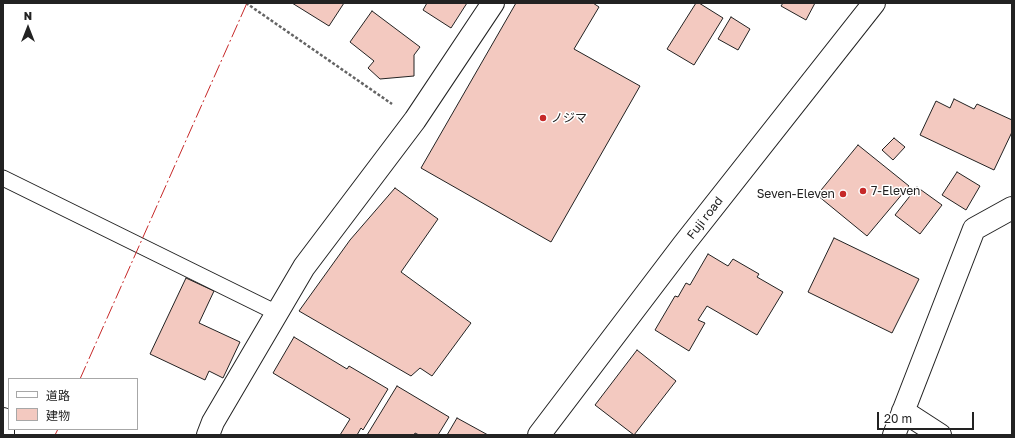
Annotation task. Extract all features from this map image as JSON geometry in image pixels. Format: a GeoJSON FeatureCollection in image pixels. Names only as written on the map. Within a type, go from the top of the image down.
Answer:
{"type":"FeatureCollection","features":[{"type":"Feature","properties":{"kind":"main road"},"geometry":{"type":"LineString","coordinates":[[208,435],[213,422],[304,267],[415,120],[493,3]]}},
{"type":"Feature","properties":{"kind":"main road","name":"Fuji road"},"geometry":{"type":"LineString","coordinates":[[539,435],[689,238],[874,3]]}},
{"type":"Feature","properties":{"kind":"main road"},"geometry":{"type":"LineString","coordinates":[[894,435],[974,229],[1012,208]]}},
{"type":"Feature","properties":{"kind":"main road"},"geometry":{"type":"LineString","coordinates":[[903,411],[940,435]]}},
{"type":"Feature","properties":{"kind":"main road"},"geometry":{"type":"LineString","coordinates":[[3,418],[3,435]]}},
{"type":"Feature","properties":{"kind":"lane"},"geometry":{"type":"LineString","coordinates":[[3,178],[277,313]]}},
{"type":"Feature","properties":{"kind":"path"},"geometry":{"type":"LineString","coordinates":[[246,3],[415,120]]}},
{"type":"Feature","properties":{"kind":"path"},"geometry":{"type":"LineString","coordinates":[[252,7],[255,3]]}},
{"type":"Feature","properties":{"kind":"building"},"geometry":{"type":"Polygon","coordinates":[[[292,3],[344,3],[329,26],[292,3]]]}},
{"type":"Feature","properties":{"kind":"building"},"geometry":{"type":"Polygon","coordinates":[[[427,3],[467,3],[451,28],[423,10],[427,3]]]}},
{"type":"Feature","properties":{"kind":"building"},"geometry":{"type":"Polygon","coordinates":[[[516,3],[593,3],[599,7],[574,49],[640,86],[551,242],[421,168],[516,3]]]}},
{"type":"Feature","properties":{"kind":"building"},"geometry":{"type":"Polygon","coordinates":[[[696,3],[699,3],[723,18],[694,65],[667,49],[696,3]]]}},
{"type":"Feature","properties":{"kind":"building"},"geometry":{"type":"Polygon","coordinates":[[[783,3],[815,3],[806,20],[781,6],[783,3]]]}},
{"type":"Feature","properties":{"kind":"building"},"geometry":{"type":"Polygon","coordinates":[[[372,11],[420,47],[414,55],[414,76],[380,79],[368,68],[374,61],[350,42],[372,11]]]}},
{"type":"Feature","properties":{"kind":"building"},"geometry":{"type":"Polygon","coordinates":[[[731,17],[750,29],[738,50],[718,39],[731,17]]]}},
{"type":"Feature","properties":{"kind":"building"},"geometry":{"type":"Polygon","coordinates":[[[954,99],[974,109],[977,104],[1012,120],[1012,132],[994,170],[920,135],[936,101],[950,108],[954,99]]]}},
{"type":"Feature","properties":{"kind":"building"},"geometry":{"type":"Polygon","coordinates":[[[894,138],[905,147],[893,160],[882,150],[894,138]]]}},
{"type":"Feature","properties":{"kind":"building","name":"7-Eleven"},"geometry":{"type":"Polygon","coordinates":[[[858,145],[909,186],[867,236],[817,195],[858,145]]]}},
{"type":"Feature","properties":{"kind":"building"},"geometry":{"type":"Polygon","coordinates":[[[957,172],[980,186],[966,210],[942,195],[957,172]]]}},
{"type":"Feature","properties":{"kind":"building"},"geometry":{"type":"Polygon","coordinates":[[[917,187],[942,205],[920,234],[895,215],[917,187]]]}},
{"type":"Feature","properties":{"kind":"building"},"geometry":{"type":"Polygon","coordinates":[[[395,188],[438,219],[401,272],[471,323],[432,376],[420,368],[411,376],[299,311],[350,240],[395,188]]]}},
{"type":"Feature","properties":{"kind":"building"},"geometry":{"type":"Polygon","coordinates":[[[834,238],[919,279],[892,333],[808,292],[834,238]]]}},
{"type":"Feature","properties":{"kind":"building"},"geometry":{"type":"Polygon","coordinates":[[[708,254],[728,266],[733,259],[759,274],[757,277],[783,292],[757,335],[707,306],[698,320],[705,323],[689,351],[655,330],[675,296],[678,297],[686,283],[690,285],[708,254]]]}},
{"type":"Feature","properties":{"kind":"building"},"geometry":{"type":"Polygon","coordinates":[[[186,278],[214,291],[199,323],[240,342],[223,378],[209,371],[205,380],[150,354],[186,278]]]}},
{"type":"Feature","properties":{"kind":"building"},"geometry":{"type":"Polygon","coordinates":[[[294,337],[347,369],[349,366],[388,389],[363,430],[361,428],[357,435],[340,435],[350,419],[273,373],[294,337]]]}},
{"type":"Feature","properties":{"kind":"building"},"geometry":{"type":"Polygon","coordinates":[[[637,350],[676,381],[634,435],[595,405],[637,350]]]}},
{"type":"Feature","properties":{"kind":"building"},"geometry":{"type":"Polygon","coordinates":[[[397,386],[449,417],[438,435],[419,435],[415,433],[414,435],[367,435],[397,386]]]}},
{"type":"Feature","properties":{"kind":"building"},"geometry":{"type":"Polygon","coordinates":[[[457,418],[488,435],[447,435],[457,418]]]}},
{"type":"Feature","properties":{"kind":"power"},"geometry":{"type":"LineString","coordinates":[[80,378],[247,3]]}},
{"type":"Feature","properties":{"kind":"power"},"geometry":{"type":"LineString","coordinates":[[55,435],[58,430]]}},
{"type":"Feature","properties":{"kind":"place","name":"ノジマ"},"geometry":{"type":"Point","coordinates":[543,118]}},
{"type":"Feature","properties":{"kind":"place","name":"7-Eleven"},"geometry":{"type":"Point","coordinates":[863,191]}},
{"type":"Feature","properties":{"kind":"place","name":"Seven-Eleven"},"geometry":{"type":"Point","coordinates":[843,194]}}]}
